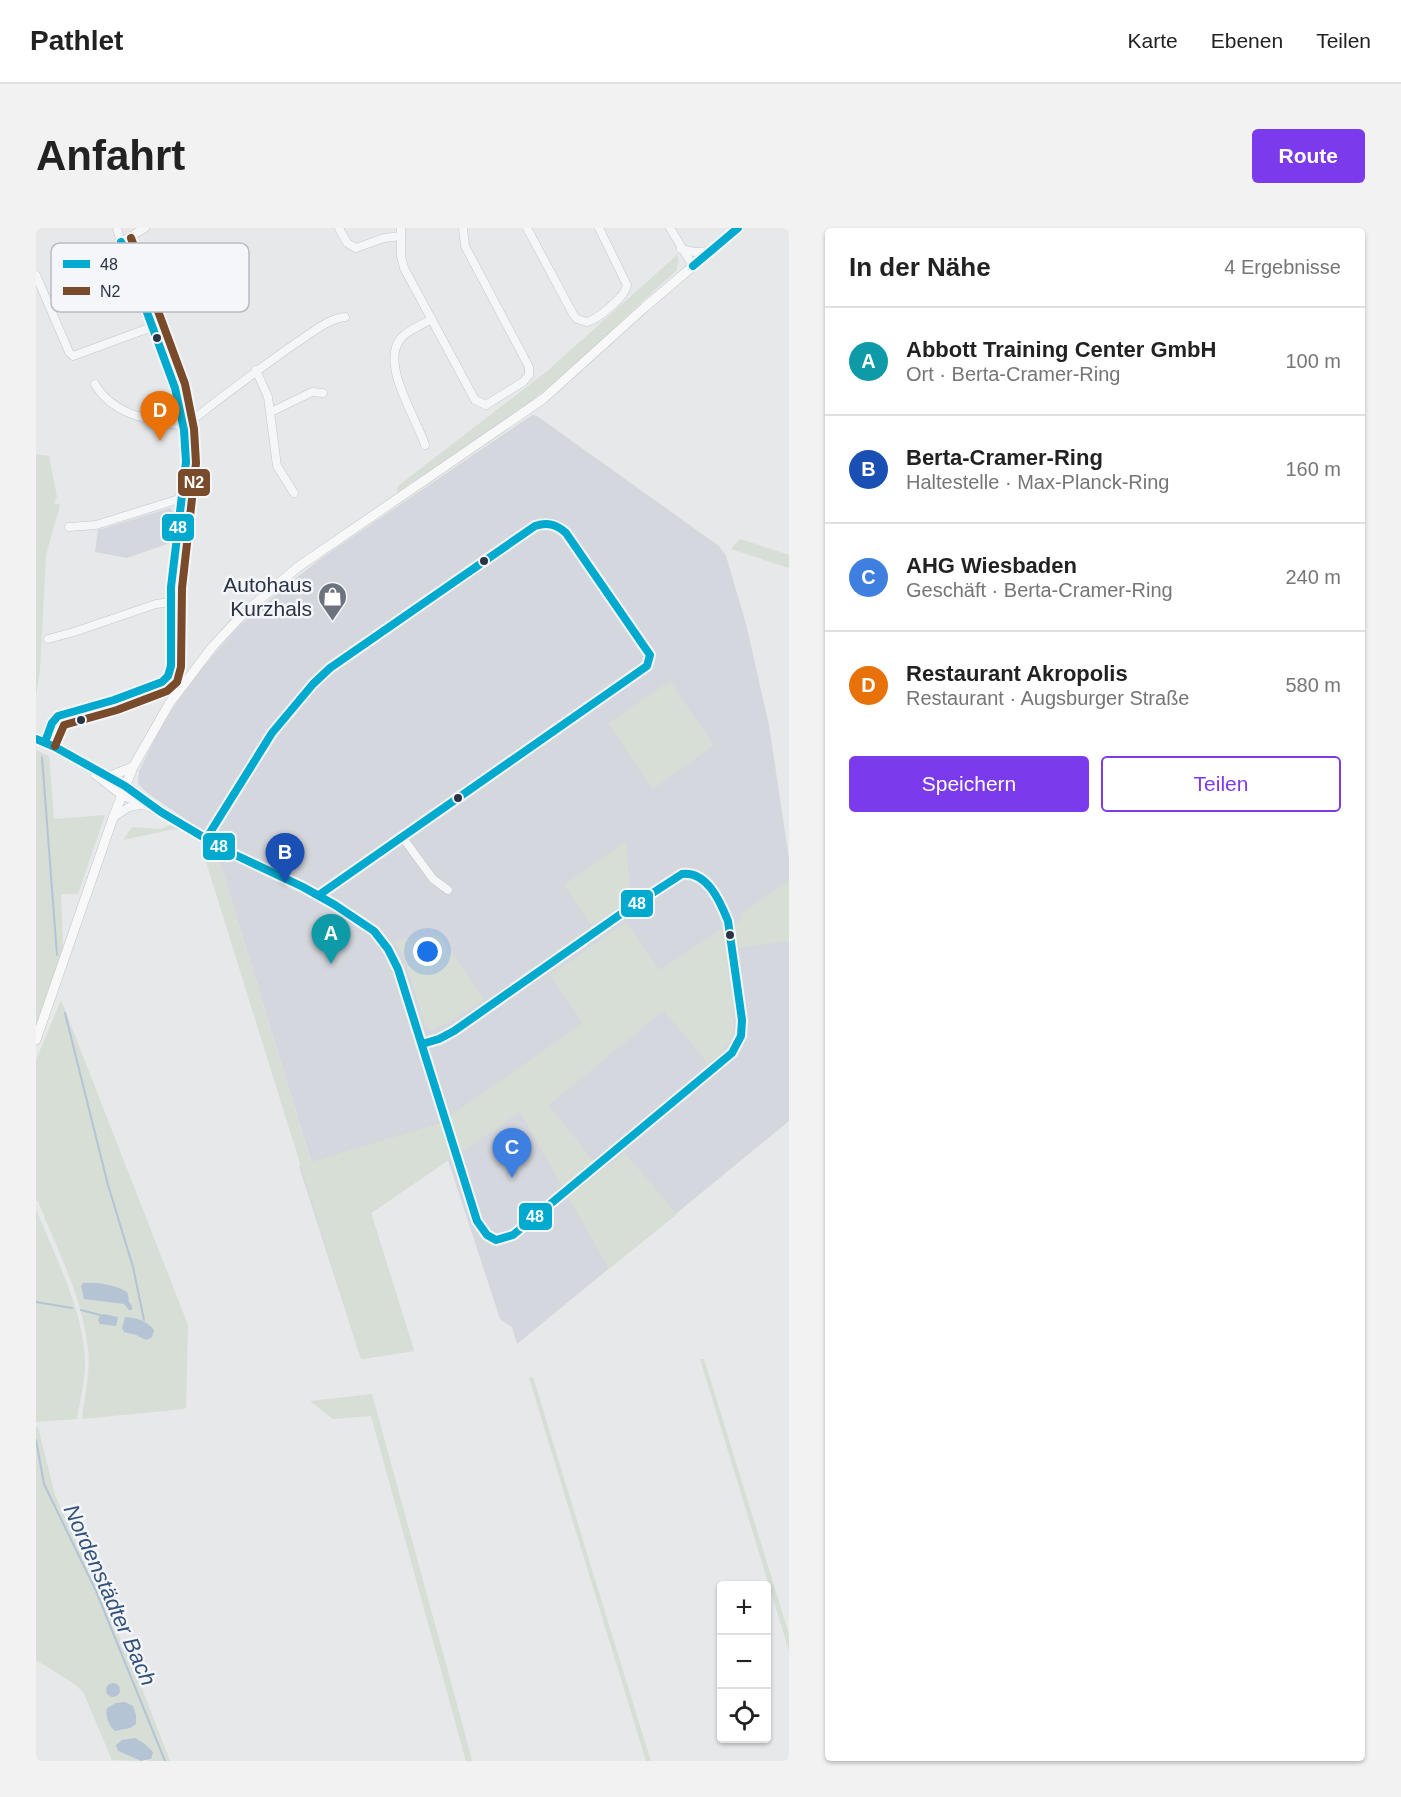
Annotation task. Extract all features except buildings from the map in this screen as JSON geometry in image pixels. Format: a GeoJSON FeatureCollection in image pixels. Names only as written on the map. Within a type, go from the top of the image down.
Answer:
{"type":"FeatureCollection","features":[{"type":"Feature","properties":{"kind":"main road"},"geometry":{"type":"LineString","coordinates":[[36,1040],[133,767],[156,725],[189,676],[228,628],[262,597],[318,553],[543,399],[738,228]]}},
{"type":"Feature","properties":{"kind":"main road"},"geometry":{"type":"LineString","coordinates":[[41,741],[108,777],[123,790]]}},
{"type":"Feature","properties":{"kind":"main road"},"geometry":{"type":"LineString","coordinates":[[87,766],[123,790]]}},
{"type":"Feature","properties":{"kind":"main road"},"geometry":{"type":"LineString","coordinates":[[108,777],[133,767]]}},
{"type":"Feature","properties":{"kind":"street"},"geometry":{"type":"LineString","coordinates":[[117,228],[121,242],[145,228]]}},
{"type":"Feature","properties":{"kind":"street"},"geometry":{"type":"LineString","coordinates":[[339,228],[347,243],[356,248],[401,232],[401,256],[404,268],[478,403],[486,405],[527,378],[529,367],[465,246],[463,228]]}},
{"type":"Feature","properties":{"kind":"street"},"geometry":{"type":"LineString","coordinates":[[527,228],[573,314],[586,322],[596,318],[623,294],[627,285],[599,228]]}},
{"type":"Feature","properties":{"kind":"street"},"geometry":{"type":"LineString","coordinates":[[670,228],[693,266]]}},
{"type":"Feature","properties":{"kind":"street"},"geometry":{"type":"LineString","coordinates":[[681,249],[694,252],[712,251]]}},
{"type":"Feature","properties":{"kind":"street"},"geometry":{"type":"LineString","coordinates":[[36,275],[51,310]]}},
{"type":"Feature","properties":{"kind":"street"},"geometry":{"type":"LineString","coordinates":[[52,312],[69,352],[73,356],[152,327]]}},
{"type":"Feature","properties":{"kind":"street"},"geometry":{"type":"LineString","coordinates":[[41,741],[58,716],[114,700],[166,679],[171,666],[173,566],[186,462],[184,425],[175,388],[147,312]]}},
{"type":"Feature","properties":{"kind":"street"},"geometry":{"type":"LineString","coordinates":[[94,384],[108,401],[133,416],[184,425],[256,370],[332,320],[345,317]]}},
{"type":"Feature","properties":{"kind":"street"},"geometry":{"type":"LineString","coordinates":[[425,445],[401,390],[395,357],[397,344],[403,336],[432,319]]}},
{"type":"Feature","properties":{"kind":"street"},"geometry":{"type":"LineString","coordinates":[[256,370],[265,387],[271,412],[277,466],[294,493]]}},
{"type":"Feature","properties":{"kind":"street"},"geometry":{"type":"LineString","coordinates":[[271,412],[312,392],[323,393]]}},
{"type":"Feature","properties":{"kind":"street"},"geometry":{"type":"LineString","coordinates":[[69,527],[96,525],[182,500]]}},
{"type":"Feature","properties":{"kind":"street"},"geometry":{"type":"LineString","coordinates":[[206,839],[280,721],[324,673],[535,526],[556,524],[566,533],[650,655],[649,663],[319,895]]}},
{"type":"Feature","properties":{"kind":"street"},"geometry":{"type":"LineString","coordinates":[[48,639],[156,604],[171,602]]}},
{"type":"Feature","properties":{"kind":"street"},"geometry":{"type":"LineString","coordinates":[[123,790],[142,805],[161,813]]}},
{"type":"Feature","properties":{"kind":"street"},"geometry":{"type":"LineString","coordinates":[[123,790],[247,862],[319,895],[369,928],[388,949],[398,969],[477,1221],[484,1234],[497,1240],[505,1239],[534,1218],[732,1053],[741,1036],[742,1020],[731,935],[726,915],[703,879],[691,873],[682,874],[454,1031],[422,1044]]}},
{"type":"Feature","properties":{"kind":"street"},"geometry":{"type":"LineString","coordinates":[[113,818],[125,808],[142,805]]}},
{"type":"Feature","properties":{"kind":"street"},"geometry":{"type":"LineString","coordinates":[[403,838],[433,879],[448,890]]}},
{"type":"Feature","properties":{"kind":"shaded area"},"geometry":{"type":"Polygon","coordinates":[[[677,255],[679,261],[676,271],[557,380],[501,425],[397,493],[398,486],[546,372],[677,255]]]}},
{"type":"Feature","properties":{"kind":"shaded area"},"geometry":{"type":"Polygon","coordinates":[[[532,415],[537,416],[719,546],[726,556],[746,624],[769,725],[789,859],[789,1121],[517,1344],[512,1327],[500,1319],[448,1160],[371,1213],[414,1351],[361,1359],[299,1166],[311,1161],[217,853],[216,840],[146,792],[138,783],[139,771],[173,708],[196,675],[236,629],[323,557],[532,415]]]}},
{"type":"Feature","properties":{"kind":"shaded area"},"geometry":{"type":"Polygon","coordinates":[[[36,454],[49,456],[57,497],[54,503],[60,505],[46,555],[40,670],[36,695],[36,454]]]}},
{"type":"Feature","properties":{"kind":"shaded area"},"geometry":{"type":"Polygon","coordinates":[[[170,508],[174,513],[170,543],[127,558],[95,552],[98,530],[170,508]]]}},
{"type":"Feature","properties":{"kind":"shaded area"},"geometry":{"type":"Polygon","coordinates":[[[740,539],[789,555],[789,568],[731,549],[740,539]]]}},
{"type":"Feature","properties":{"kind":"shaded area"},"geometry":{"type":"Polygon","coordinates":[[[670,681],[714,745],[653,789],[608,723],[670,681]]]}},
{"type":"Feature","properties":{"kind":"shaded area"},"geometry":{"type":"Polygon","coordinates":[[[36,750],[49,756],[54,819],[105,815],[78,894],[61,894],[63,948],[36,1025],[36,750]]]}},
{"type":"Feature","properties":{"kind":"shaded area"},"geometry":{"type":"Polygon","coordinates":[[[171,825],[182,831],[174,829],[123,840],[132,827],[160,829],[171,825]]]}},
{"type":"Feature","properties":{"kind":"shaded area"},"geometry":{"type":"Polygon","coordinates":[[[626,841],[631,898],[592,926],[564,885],[626,841]]]}},
{"type":"Feature","properties":{"kind":"shaded area"},"geometry":{"type":"Polygon","coordinates":[[[204,845],[217,853],[311,1162],[441,1123],[452,1158],[371,1213],[414,1351],[361,1359],[202,849],[204,845]]]}},
{"type":"Feature","properties":{"kind":"shaded area"},"geometry":{"type":"Polygon","coordinates":[[[789,880],[789,941],[738,948],[735,924],[743,918],[741,914],[789,880]]]}},
{"type":"Feature","properties":{"kind":"shaded area"},"geometry":{"type":"Polygon","coordinates":[[[626,922],[660,970],[723,928],[734,1021],[732,1036],[727,1046],[708,1064],[664,1010],[549,1105],[593,1161],[564,1185],[561,1184],[520,1112],[465,1150],[461,1149],[450,1116],[583,1023],[550,975],[626,922]]]}},
{"type":"Feature","properties":{"kind":"shaded area"},"geometry":{"type":"Polygon","coordinates":[[[440,935],[484,999],[449,1023],[430,1030],[425,1025],[404,958],[393,941],[440,935]]]}},
{"type":"Feature","properties":{"kind":"shaded area"},"geometry":{"type":"Polygon","coordinates":[[[61,1000],[188,1325],[186,1407],[183,1409],[82,1419],[89,1367],[81,1311],[68,1274],[38,1201],[36,1201],[36,1060],[61,1000]]]}},
{"type":"Feature","properties":{"kind":"shaded area"},"geometry":{"type":"Polygon","coordinates":[[[625,1153],[677,1214],[609,1269],[568,1197],[625,1153]]]}},
{"type":"Feature","properties":{"kind":"shaded area"},"geometry":{"type":"Polygon","coordinates":[[[36,1209],[73,1301],[83,1339],[85,1374],[77,1419],[36,1422],[36,1209]]]}},
{"type":"Feature","properties":{"kind":"shaded area"},"geometry":{"type":"Polygon","coordinates":[[[700,1359],[704,1359],[789,1634],[789,1651],[771,1592],[771,1581],[768,1581],[700,1359]]]}},
{"type":"Feature","properties":{"kind":"shaded area"},"geometry":{"type":"Polygon","coordinates":[[[533,1377],[651,1761],[646,1761],[529,1378],[533,1377]]]}},
{"type":"Feature","properties":{"kind":"shaded area"},"geometry":{"type":"Polygon","coordinates":[[[372,1394],[472,1761],[466,1761],[371,1416],[333,1419],[310,1401],[372,1394]]]}},
{"type":"Feature","properties":{"kind":"shaded area"},"geometry":{"type":"Polygon","coordinates":[[[36,1427],[38,1427],[55,1495],[138,1678],[170,1761],[147,1761],[151,1759],[118,1751],[141,1761],[112,1760],[83,1692],[73,1683],[36,1660],[36,1427]]]}},
{"type":"Feature","properties":{"kind":"water"},"geometry":{"type":"Polygon","coordinates":[[[83,1283],[107,1285],[124,1290],[128,1293],[132,1310],[124,1304],[84,1299],[81,1286],[83,1283]]]}},
{"type":"Feature","properties":{"kind":"water"},"geometry":{"type":"Polygon","coordinates":[[[100,1315],[118,1317],[116,1326],[100,1324],[98,1320],[100,1315]]]}},
{"type":"Feature","properties":{"kind":"water"},"geometry":{"type":"Polygon","coordinates":[[[125,1317],[148,1324],[154,1330],[152,1337],[146,1340],[124,1332],[122,1328],[125,1317]]]}},
{"type":"Feature","properties":{"kind":"water"},"geometry":{"type":"Polygon","coordinates":[[[110,1683],[116,1683],[120,1690],[116,1697],[110,1697],[106,1693],[106,1687],[110,1683]]]}},
{"type":"Feature","properties":{"kind":"water"},"geometry":{"type":"Polygon","coordinates":[[[125,1702],[133,1706],[136,1724],[130,1728],[115,1731],[108,1721],[107,1708],[116,1703],[125,1702]]]}},
{"type":"Feature","properties":{"kind":"water"},"geometry":{"type":"Polygon","coordinates":[[[135,1738],[153,1752],[151,1759],[141,1761],[118,1751],[116,1745],[122,1740],[135,1738]]]}},
{"type":"Feature","properties":{"kind":"waterway"},"geometry":{"type":"LineString","coordinates":[[42,757],[57,955]]}},
{"type":"Feature","properties":{"kind":"waterway"},"geometry":{"type":"LineString","coordinates":[[65,1013],[108,1185],[133,1267],[144,1320]]}},
{"type":"Feature","properties":{"kind":"waterway"},"geometry":{"type":"LineString","coordinates":[[36,1302],[72,1308]]}},
{"type":"Feature","properties":{"kind":"waterway"},"geometry":{"type":"LineString","coordinates":[[81,1310],[100,1315]]}},
{"type":"Feature","properties":{"kind":"waterway","name":"Nordenstädter Bach"},"geometry":{"type":"LineString","coordinates":[[36,1440],[44,1484],[96,1591],[165,1761]]}},
{"type":"Feature","properties":{"kind":"transit line","name":"48"},"geometry":{"type":"LineString","coordinates":[[693,266],[738,228]]}},
{"type":"Feature","properties":{"kind":"transit line","name":"N2"},"geometry":{"type":"LineString","coordinates":[[131,238],[133,243]]}},
{"type":"Feature","properties":{"kind":"transit line","name":"48"},"geometry":{"type":"LineString","coordinates":[[45,742],[52,723],[58,716],[114,700],[162,682],[168,676],[171,666],[171,587],[186,462],[184,430],[175,388],[147,312]]}},
{"type":"Feature","properties":{"kind":"transit line","name":"N2"},"geometry":{"type":"LineString","coordinates":[[55,746],[64,725],[117,710],[167,691],[177,682],[181,667],[182,588],[196,463],[194,429],[185,384],[158,312]]}},
{"type":"Feature","properties":{"kind":"transit line","name":"48"},"geometry":{"type":"LineString","coordinates":[[206,839],[272,733],[313,684],[330,668],[535,526],[551,525],[562,530],[650,655],[647,666],[319,895]]}},
{"type":"Feature","properties":{"kind":"transit line","name":"48"},"geometry":{"type":"LineString","coordinates":[[36,739],[125,786],[161,812],[225,850],[335,905],[374,931],[388,949],[398,969],[477,1221],[487,1235],[496,1240],[513,1235],[732,1053],[741,1036],[742,1020],[725,913],[717,897],[705,882],[691,874],[682,874],[454,1031],[422,1044]]}},
{"type":"Feature","properties":{"kind":"place","name":"Restaurant Akropolis"},"geometry":{"type":"Point","coordinates":[160,441]}},
{"type":"Feature","properties":{"kind":"place","name":"Autohaus Kurzhals"},"geometry":{"type":"Point","coordinates":[333,622]}},
{"type":"Feature","properties":{"kind":"place","name":"Berta-Cramer-Ring"},"geometry":{"type":"Point","coordinates":[285,883]}},
{"type":"Feature","properties":{"kind":"place","name":"Abbott Training Center GmbH"},"geometry":{"type":"Point","coordinates":[331,964]}},
{"type":"Feature","properties":{"kind":"place","name":"AHG Wiesbaden"},"geometry":{"type":"Point","coordinates":[512,1178]}}]}
